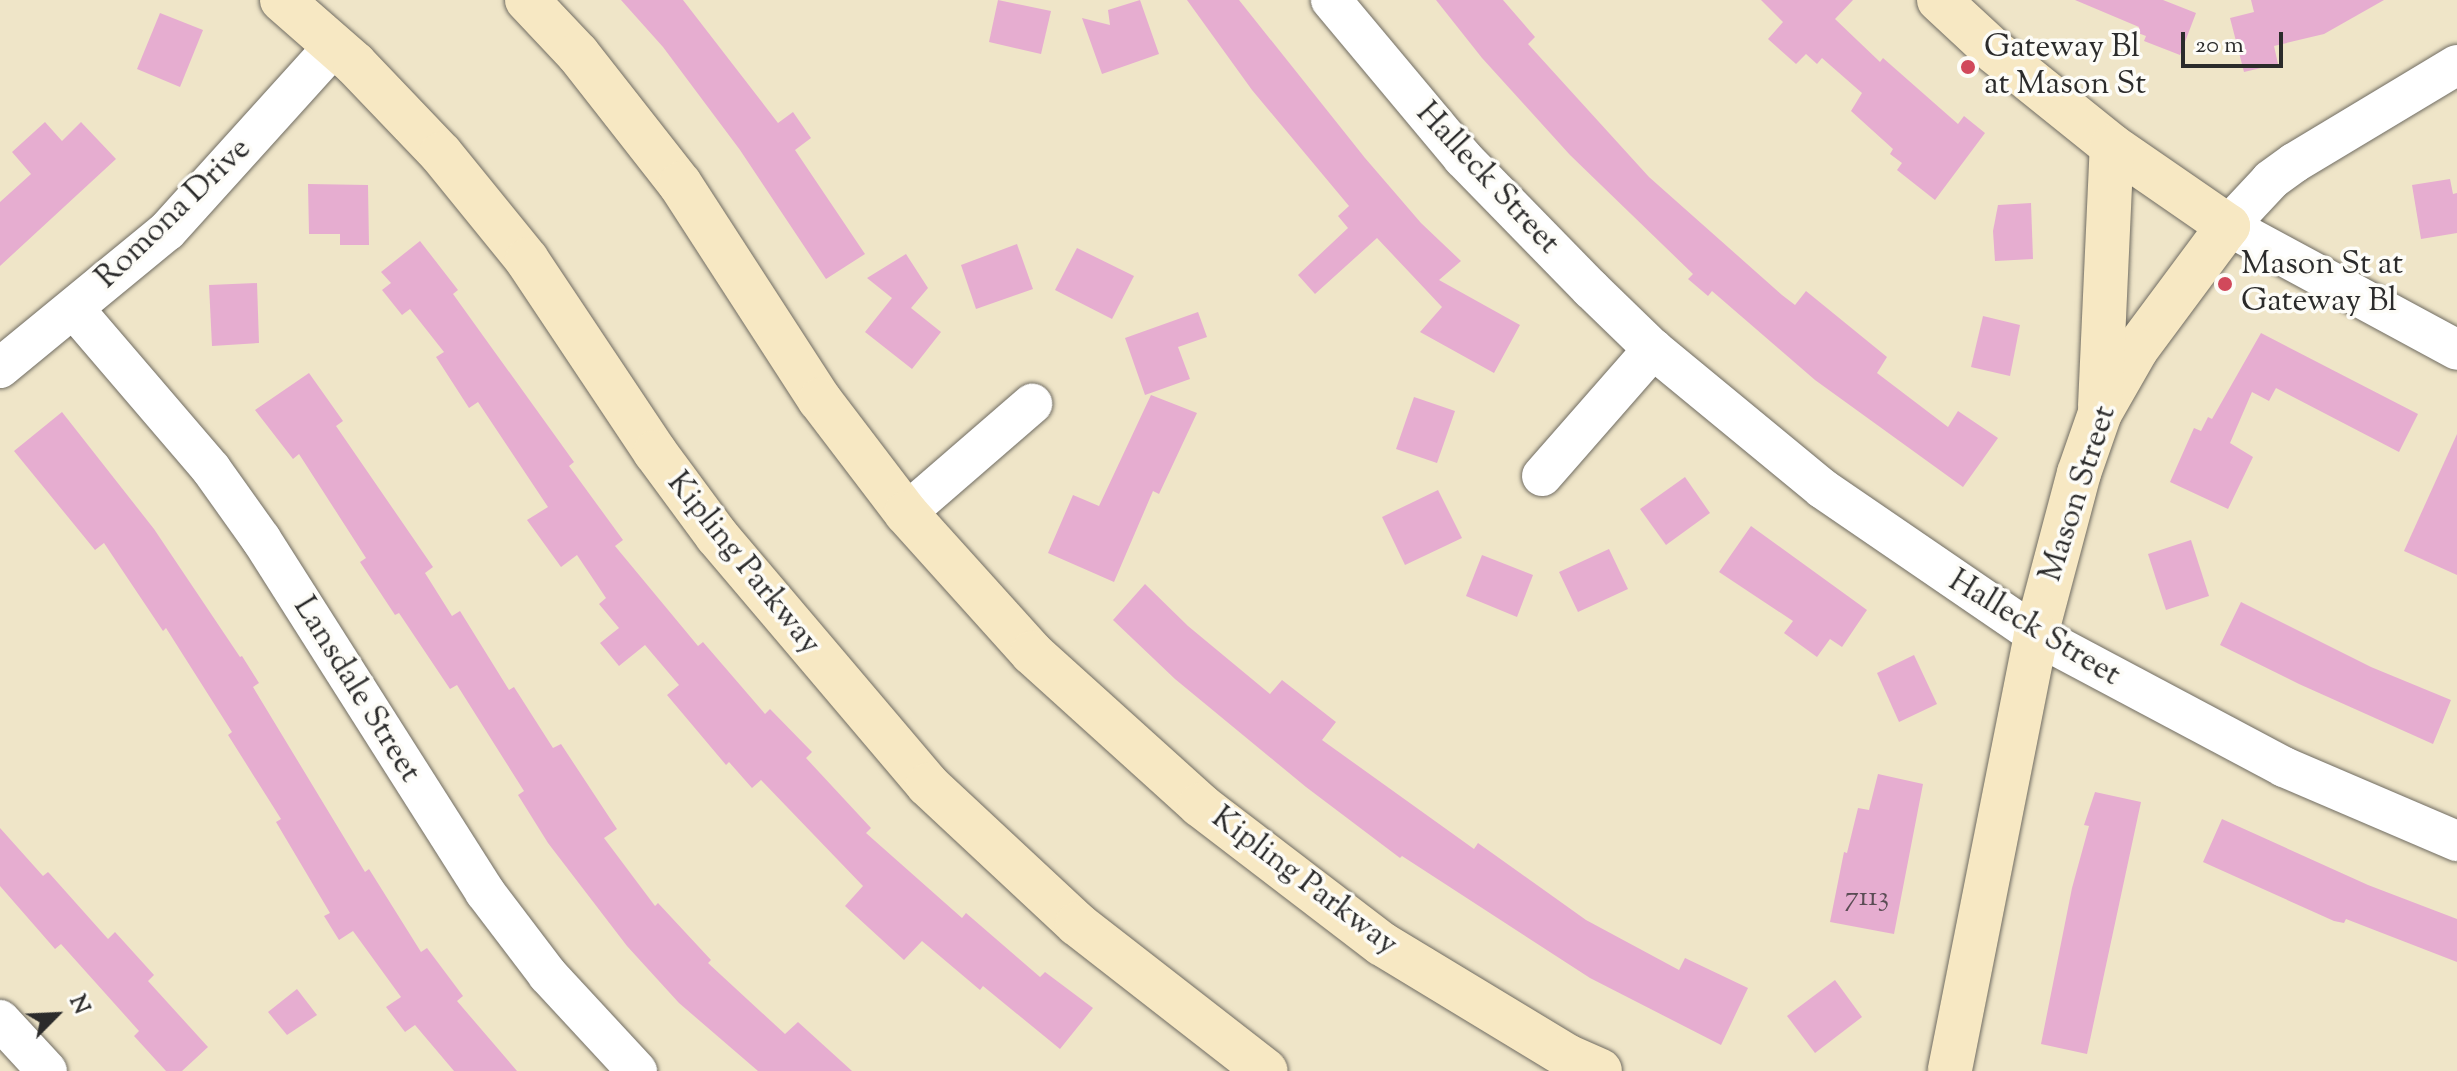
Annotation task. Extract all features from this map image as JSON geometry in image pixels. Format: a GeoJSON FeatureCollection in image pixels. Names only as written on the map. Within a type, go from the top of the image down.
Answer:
{"type":"FeatureCollection","features":[{"type":"Feature","properties":{"kind":"street","name":"Kipling Parkway"},"geometry":{"type":"LineString","coordinates":[[282,0],[334,46],[441,154],[527,260],[655,452],[717,536],[928,785],[1077,924],[1266,1071]]}},
{"type":"Feature","properties":{"kind":"street","name":"Kipling Parkway"},"geometry":{"type":"LineString","coordinates":[[527,0],[578,54],[680,184],[820,400],[906,513],[1032,653],[1200,805],[1382,944],[1567,1056],[1600,1071]]}},
{"type":"Feature","properties":{"kind":"street","name":"Halleck Street"},"geometry":{"type":"LineString","coordinates":[[1331,0],[1463,158],[1653,349],[1823,489],[2036,635],[2284,767],[2457,841]]}},
{"type":"Feature","properties":{"kind":"street"},"geometry":{"type":"LineString","coordinates":[[1939,0],[2112,146],[2228,226],[2457,350]]}},
{"type":"Feature","properties":{"kind":"street","name":"Romona Drive"},"geometry":{"type":"LineString","coordinates":[[0,368],[167,231],[334,46]]}},
{"type":"Feature","properties":{"kind":"street","name":"Mason Street"},"geometry":{"type":"LineString","coordinates":[[1950,1071],[2036,635],[2079,473],[2100,413],[2136,350],[2228,226],[2271,180],[2457,65]]}},
{"type":"Feature","properties":{"kind":"street"},"geometry":{"type":"LineString","coordinates":[[2100,413],[2112,146]]}},
{"type":"Feature","properties":{"kind":"street","name":"Lansdale Street"},"geometry":{"type":"LineString","coordinates":[[74,309],[211,469],[261,539],[485,892],[548,975],[637,1071]]}},
{"type":"Feature","properties":{"kind":"street"},"geometry":{"type":"LineString","coordinates":[[1542,476],[1653,349]]}},
{"type":"Feature","properties":{"kind":"street"},"geometry":{"type":"LineString","coordinates":[[906,513],[1032,404]]}},
{"type":"Feature","properties":{"kind":"street"},"geometry":{"type":"LineString","coordinates":[[0,1020],[47,1071]]}},
{"type":"Feature","properties":{"kind":"building"},"geometry":{"type":"Polygon","coordinates":[[[621,0],[683,0],[778,123],[793,112],[811,138],[795,150],[865,254],[826,279],[740,150],[663,47],[621,0]]]}},
{"type":"Feature","properties":{"kind":"building"},"geometry":{"type":"Polygon","coordinates":[[[998,0],[1051,11],[1041,54],[989,42],[998,0]]]}},
{"type":"Feature","properties":{"kind":"building"},"geometry":{"type":"Polygon","coordinates":[[[1140,0],[1159,54],[1102,74],[1082,18],[1110,25],[1108,10],[1140,0]]]}},
{"type":"Feature","properties":{"kind":"building"},"geometry":{"type":"Polygon","coordinates":[[[1187,0],[1239,0],[1365,158],[1421,223],[1461,261],[1439,280],[1520,325],[1494,373],[1420,332],[1442,307],[1377,238],[1315,294],[1298,275],[1348,228],[1338,216],[1349,206],[1252,90],[1187,0]]]}},
{"type":"Feature","properties":{"kind":"building"},"geometry":{"type":"Polygon","coordinates":[[[1436,0],[1503,0],[1535,37],[1528,44],[1649,177],[1782,295],[1795,305],[1806,291],[1887,357],[1877,373],[1948,427],[1958,411],[1998,438],[1963,487],[1815,380],[1712,291],[1708,296],[1688,279],[1693,274],[1570,155],[1482,58],[1436,0]]]}},
{"type":"Feature","properties":{"kind":"building"},"geometry":{"type":"Polygon","coordinates":[[[1761,0],[1853,0],[1835,19],[1880,62],[1883,58],[1958,124],[1964,116],[1985,133],[1935,200],[1897,170],[1902,163],[1890,154],[1893,149],[1851,111],[1862,93],[1822,58],[1817,64],[1806,54],[1796,64],[1768,39],[1783,22],[1761,0]]]}},
{"type":"Feature","properties":{"kind":"building"},"geometry":{"type":"Polygon","coordinates":[[[2075,0],[2163,0],[2196,13],[2180,55],[2144,41],[2146,36],[2138,33],[2139,27],[2075,0]]]}},
{"type":"Feature","properties":{"kind":"building"},"geometry":{"type":"Polygon","coordinates":[[[2251,0],[2384,0],[2324,34],[2274,46],[2278,64],[2244,72],[2230,18],[2254,12],[2251,0]]]}},
{"type":"Feature","properties":{"kind":"building"},"geometry":{"type":"Polygon","coordinates":[[[160,13],[203,30],[180,87],[137,69],[160,13]]]}},
{"type":"Feature","properties":{"kind":"building"},"geometry":{"type":"Polygon","coordinates":[[[45,122],[62,141],[81,122],[116,159],[0,266],[0,202],[31,174],[12,152],[45,122]]]}},
{"type":"Feature","properties":{"kind":"building"},"geometry":{"type":"Polygon","coordinates":[[[2450,179],[2453,194],[2457,193],[2457,233],[2421,239],[2412,185],[2450,179]]]}},
{"type":"Feature","properties":{"kind":"building"},"geometry":{"type":"Polygon","coordinates":[[[308,184],[368,185],[369,245],[340,245],[340,234],[309,234],[308,184]]]}},
{"type":"Feature","properties":{"kind":"building"},"geometry":{"type":"Polygon","coordinates":[[[2031,203],[2033,259],[1995,261],[1993,231],[1998,205],[2031,203]]]}},
{"type":"Feature","properties":{"kind":"building"},"geometry":{"type":"Polygon","coordinates":[[[420,241],[458,290],[453,294],[574,462],[569,466],[623,540],[615,546],[698,646],[703,642],[765,714],[770,709],[812,752],[806,758],[871,828],[866,833],[962,918],[966,913],[1040,977],[1045,972],[1093,1008],[1060,1049],[983,986],[980,990],[922,941],[904,960],[845,906],[863,886],[761,780],[752,788],[729,762],[726,765],[667,695],[679,685],[645,645],[619,666],[600,643],[619,628],[599,604],[606,598],[577,555],[561,567],[527,520],[548,507],[478,402],[469,408],[436,357],[444,352],[410,309],[402,315],[382,290],[391,283],[381,272],[420,241]]]}},
{"type":"Feature","properties":{"kind":"building"},"geometry":{"type":"Polygon","coordinates":[[[1017,244],[1033,289],[976,309],[961,265],[1017,244]]]}},
{"type":"Feature","properties":{"kind":"building"},"geometry":{"type":"Polygon","coordinates":[[[1077,248],[1134,276],[1112,319],[1055,290],[1077,248]]]}},
{"type":"Feature","properties":{"kind":"building"},"geometry":{"type":"Polygon","coordinates":[[[906,254],[928,288],[911,308],[941,332],[912,369],[865,332],[892,298],[867,278],[906,254]]]}},
{"type":"Feature","properties":{"kind":"building"},"geometry":{"type":"Polygon","coordinates":[[[257,283],[259,343],[212,346],[209,285],[257,283]]]}},
{"type":"Feature","properties":{"kind":"building"},"geometry":{"type":"Polygon","coordinates":[[[1198,312],[1207,337],[1178,347],[1190,379],[1145,395],[1125,338],[1198,312]]]}},
{"type":"Feature","properties":{"kind":"building"},"geometry":{"type":"Polygon","coordinates":[[[1983,316],[2020,325],[2010,376],[1971,367],[1983,316]]]}},
{"type":"Feature","properties":{"kind":"building"},"geometry":{"type":"Polygon","coordinates":[[[2261,333],[2418,414],[2399,452],[2276,388],[2269,401],[2252,392],[2230,443],[2253,457],[2228,509],[2170,482],[2194,428],[2201,431],[2208,417],[2212,419],[2261,333]]]}},
{"type":"Feature","properties":{"kind":"building"},"geometry":{"type":"Polygon","coordinates":[[[309,373],[343,421],[336,426],[433,567],[425,573],[452,616],[460,611],[509,690],[514,687],[553,748],[561,744],[617,829],[604,838],[655,906],[658,903],[711,960],[708,963],[785,1034],[798,1022],[852,1071],[758,1071],[679,1003],[627,946],[548,843],[518,795],[524,791],[457,685],[450,689],[399,613],[395,615],[360,562],[366,558],[299,454],[293,459],[255,410],[309,373]]]}},
{"type":"Feature","properties":{"kind":"building"},"geometry":{"type":"Polygon","coordinates":[[[1151,395],[1197,413],[1159,494],[1153,491],[1114,582],[1048,553],[1073,495],[1099,506],[1151,395]]]}},
{"type":"Feature","properties":{"kind":"building"},"geometry":{"type":"Polygon","coordinates":[[[1414,397],[1455,411],[1437,463],[1396,449],[1414,397]]]}},
{"type":"Feature","properties":{"kind":"building"},"geometry":{"type":"Polygon","coordinates":[[[62,412],[154,529],[242,656],[259,683],[253,687],[365,872],[369,869],[421,952],[427,948],[463,996],[457,1001],[517,1071],[454,1071],[415,1025],[405,1032],[386,1007],[401,997],[353,931],[339,940],[324,916],[330,913],[276,822],[281,819],[228,735],[232,732],[166,628],[163,631],[104,543],[95,550],[14,451],[62,412]]]}},
{"type":"Feature","properties":{"kind":"building"},"geometry":{"type":"Polygon","coordinates":[[[2457,434],[2457,575],[2404,551],[2457,434]]]}},
{"type":"Feature","properties":{"kind":"building"},"geometry":{"type":"Polygon","coordinates":[[[1685,477],[1710,513],[1666,545],[1640,509],[1685,477]]]}},
{"type":"Feature","properties":{"kind":"building"},"geometry":{"type":"Polygon","coordinates":[[[1438,490],[1462,538],[1405,565],[1382,517],[1438,490]]]}},
{"type":"Feature","properties":{"kind":"building"},"geometry":{"type":"Polygon","coordinates":[[[1751,526],[1867,610],[1842,647],[1830,639],[1817,657],[1784,633],[1793,621],[1719,572],[1751,526]]]}},
{"type":"Feature","properties":{"kind":"building"},"geometry":{"type":"Polygon","coordinates":[[[2191,540],[2209,596],[2166,610],[2148,554],[2191,540]]]}},
{"type":"Feature","properties":{"kind":"building"},"geometry":{"type":"Polygon","coordinates":[[[1609,549],[1628,589],[1578,612],[1559,572],[1609,549]]]}},
{"type":"Feature","properties":{"kind":"building"},"geometry":{"type":"Polygon","coordinates":[[[1482,555],[1533,575],[1517,617],[1466,596],[1482,555]]]}},
{"type":"Feature","properties":{"kind":"building"},"geometry":{"type":"Polygon","coordinates":[[[1145,584],[1188,626],[1270,694],[1282,680],[1336,722],[1322,740],[1474,849],[1478,843],[1586,920],[1679,970],[1685,958],[1748,988],[1721,1045],[1590,978],[1402,856],[1400,858],[1306,787],[1175,679],[1113,620],[1145,584]]]}},
{"type":"Feature","properties":{"kind":"building"},"geometry":{"type":"Polygon","coordinates":[[[2241,602],[2371,667],[2451,700],[2433,744],[2220,645],[2241,602]]]}},
{"type":"Feature","properties":{"kind":"building"},"geometry":{"type":"Polygon","coordinates":[[[1914,655],[1937,704],[1899,722],[1877,673],[1914,655]]]}},
{"type":"Feature","properties":{"kind":"building"},"geometry":{"type":"Polygon","coordinates":[[[1878,774],[1923,784],[1894,934],[1830,922],[1844,852],[1847,853],[1858,808],[1869,810],[1878,774]]]}},
{"type":"Feature","properties":{"kind":"building"},"geometry":{"type":"Polygon","coordinates":[[[2095,792],[2141,802],[2087,1054],[2041,1044],[2072,888],[2089,826],[2084,825],[2095,792]]]}},
{"type":"Feature","properties":{"kind":"building"},"geometry":{"type":"Polygon","coordinates":[[[2222,819],[2368,885],[2457,919],[2457,962],[2346,919],[2344,923],[2334,921],[2203,862],[2222,819]]]}},
{"type":"Feature","properties":{"kind":"building"},"geometry":{"type":"Polygon","coordinates":[[[0,828],[43,876],[48,872],[50,874],[108,939],[115,932],[154,975],[148,981],[208,1047],[182,1071],[166,1071],[134,1036],[139,1031],[61,944],[55,949],[0,886],[0,828]]]}},
{"type":"Feature","properties":{"kind":"building"},"geometry":{"type":"Polygon","coordinates":[[[1835,980],[1862,1017],[1815,1053],[1787,1016],[1835,980]]]}},
{"type":"Feature","properties":{"kind":"building"},"geometry":{"type":"Polygon","coordinates":[[[297,989],[317,1015],[287,1035],[268,1012],[297,989]]]}},
{"type":"Feature","properties":{"kind":"place","name":"Gateway Bl at Mason St"},"geometry":{"type":"Point","coordinates":[1968,67]}},
{"type":"Feature","properties":{"kind":"place","name":"Mason St at Gateway Bl"},"geometry":{"type":"Point","coordinates":[2225,284]}}]}
